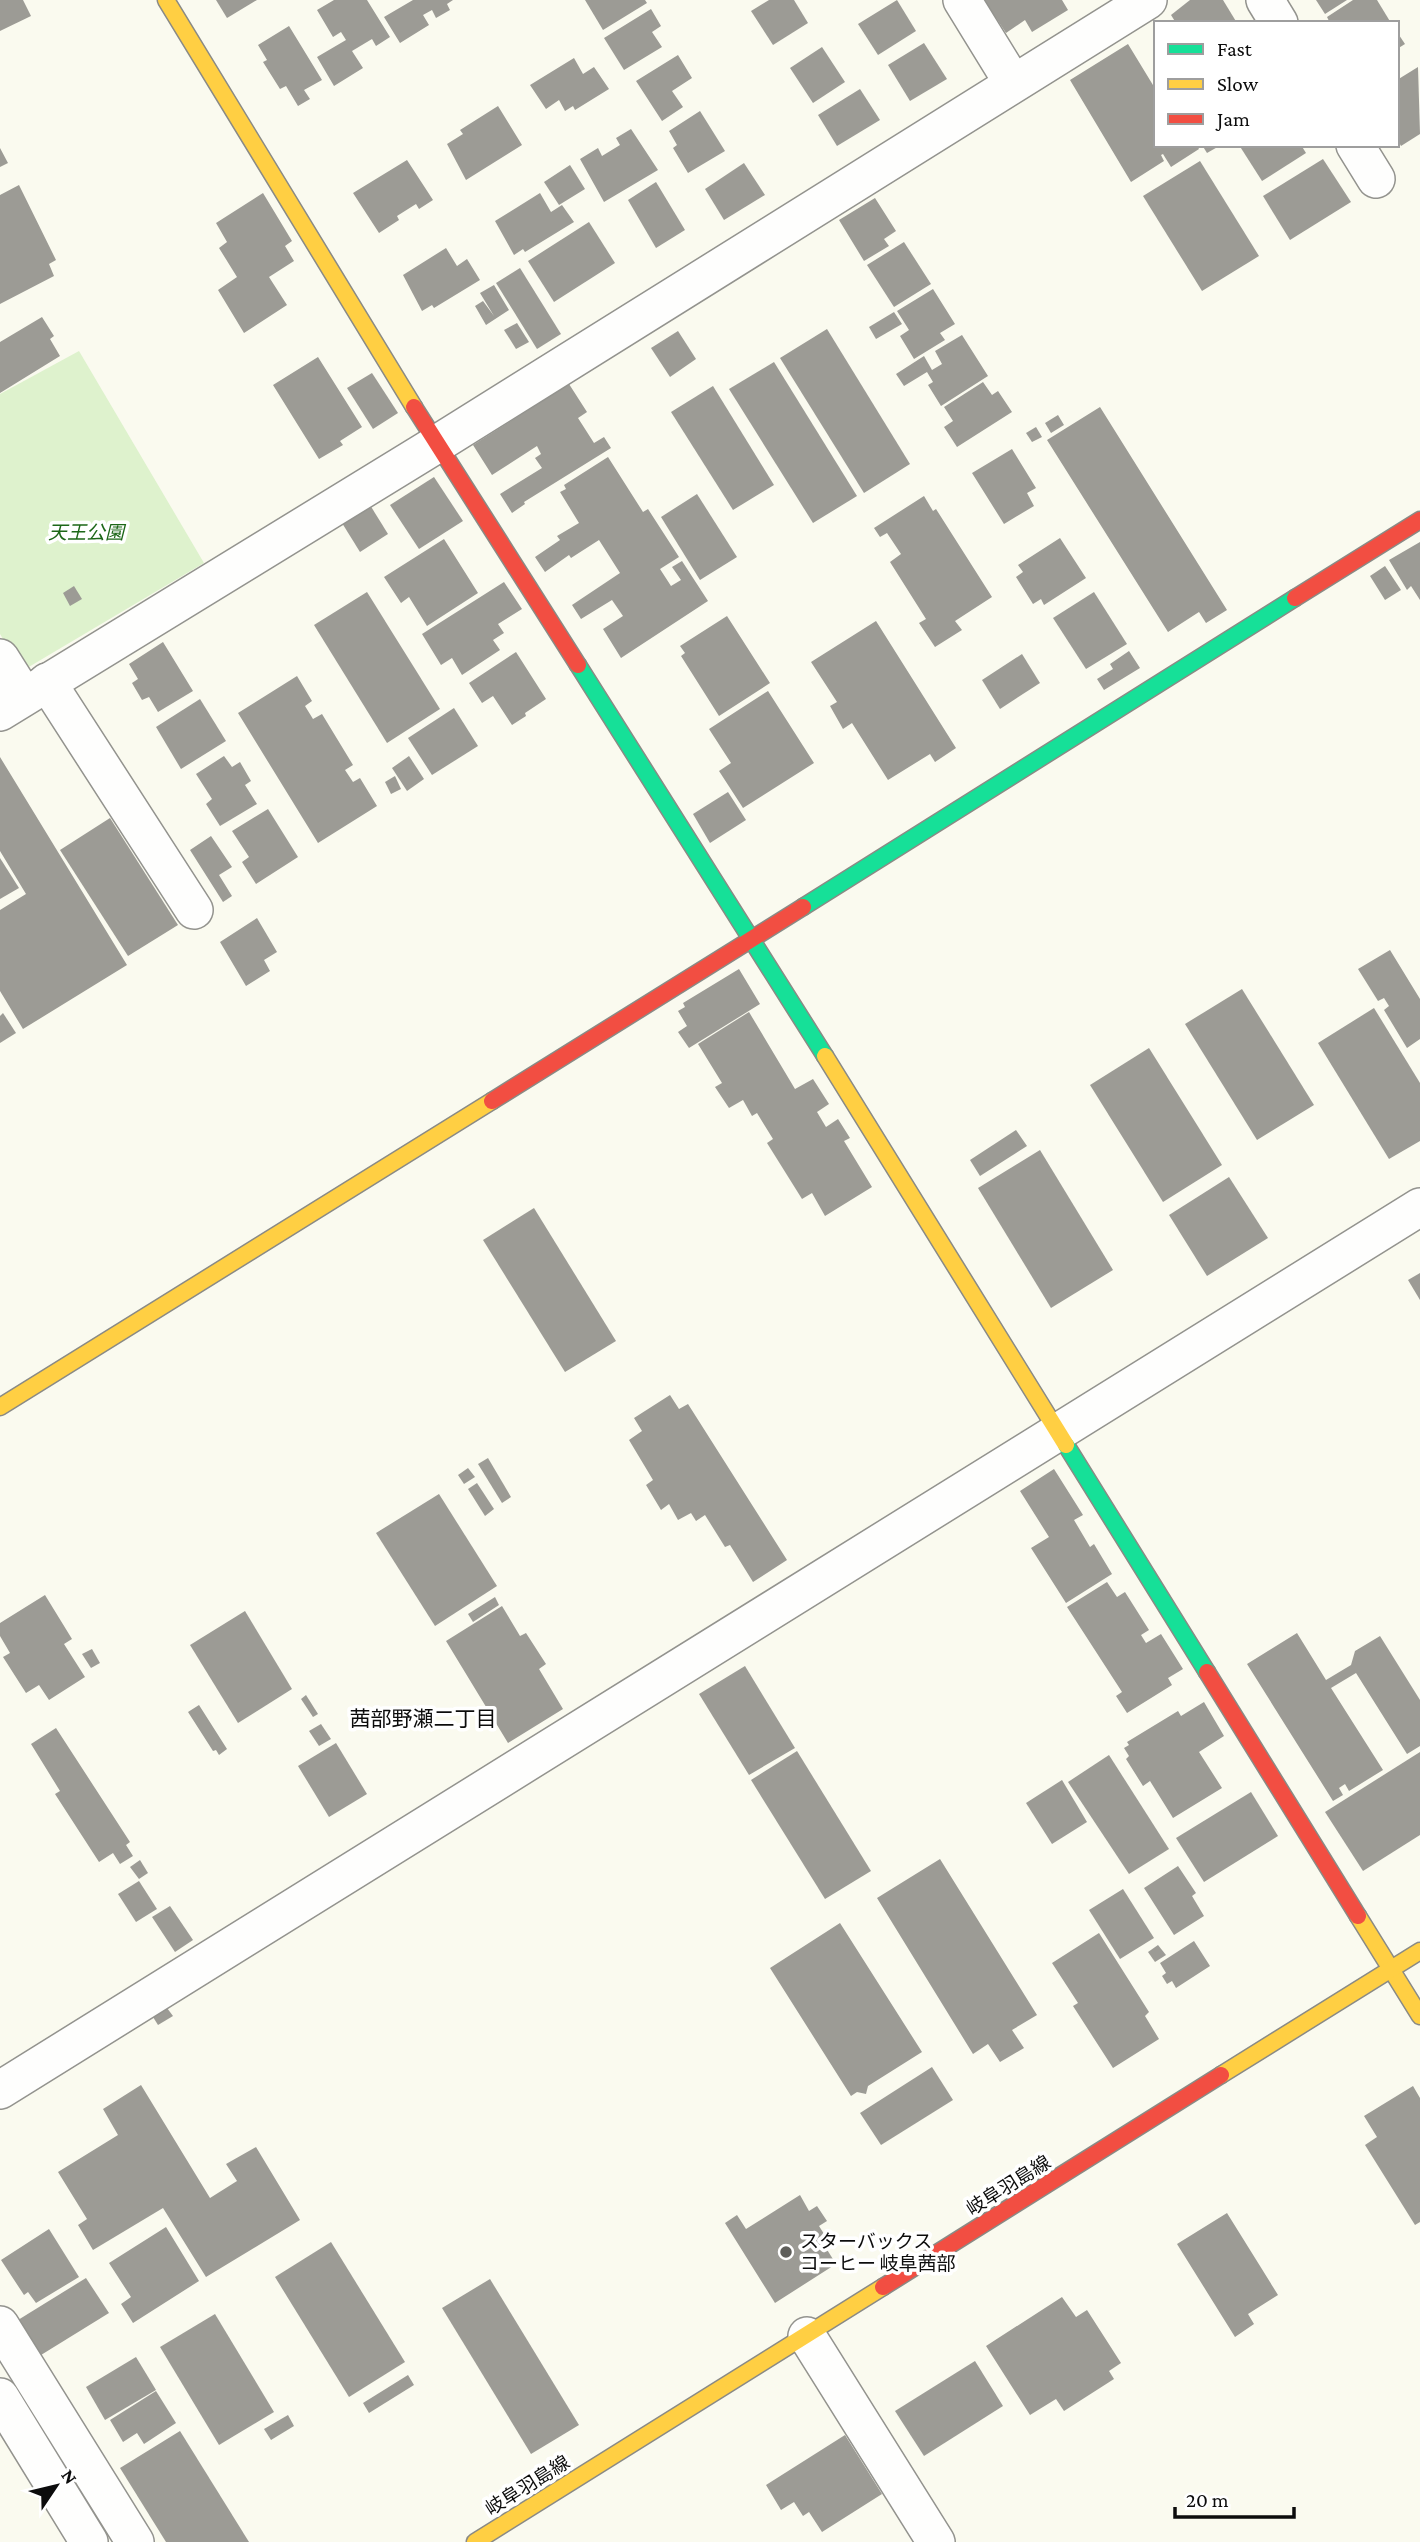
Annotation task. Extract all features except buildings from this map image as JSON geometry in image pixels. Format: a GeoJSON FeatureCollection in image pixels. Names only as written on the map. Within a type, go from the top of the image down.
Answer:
{"type":"FeatureCollection","features":[{"type":"Feature","properties":{"kind":"street"},"geometry":{"type":"LineString","coordinates":[[166,0],[437,444],[752,939],[1420,2016]]}},
{"type":"Feature","properties":{"kind":"street"},"geometry":{"type":"LineString","coordinates":[[962,0],[1013,83]]}},
{"type":"Feature","properties":{"kind":"street"},"geometry":{"type":"LineString","coordinates":[[23,697],[437,444],[1148,0]]}},
{"type":"Feature","properties":{"kind":"street"},"geometry":{"type":"LineString","coordinates":[[1265,0],[1278,21]]}},
{"type":"Feature","properties":{"kind":"street"},"geometry":{"type":"LineString","coordinates":[[1356,147],[1376,179]]}},
{"type":"Feature","properties":{"kind":"street"},"geometry":{"type":"LineString","coordinates":[[0,1407],[1420,520]]}},
{"type":"Feature","properties":{"kind":"street"},"geometry":{"type":"LineString","coordinates":[[0,658],[23,697],[194,909]]}},
{"type":"Feature","properties":{"kind":"street"},"geometry":{"type":"LineString","coordinates":[[0,2090],[1420,1206]]}},
{"type":"Feature","properties":{"kind":"street","name":"岐阜羽島線"},"geometry":{"type":"LineString","coordinates":[[475,2542],[1420,1951]]}},
{"type":"Feature","properties":{"kind":"street"},"geometry":{"type":"LineString","coordinates":[[0,2325],[135,2542]]}},
{"type":"Feature","properties":{"kind":"street"},"geometry":{"type":"LineString","coordinates":[[807,2336],[936,2542]]}},
{"type":"Feature","properties":{"kind":"street"},"geometry":{"type":"LineString","coordinates":[[0,2397],[89,2542]]}},
{"type":"Feature","properties":{"kind":"green space","name":"天王公園"},"geometry":{"type":"Polygon","coordinates":[[[79,351],[204,563],[22,671],[0,634],[0,394],[79,351]]]}},
{"type":"Feature","properties":{"kind":"traffic: fast"},"geometry":{"type":"LineString","coordinates":[[803,907],[1295,598]]}},
{"type":"Feature","properties":{"kind":"traffic: fast"},"geometry":{"type":"LineString","coordinates":[[578,665],[825,1056]]}},
{"type":"Feature","properties":{"kind":"traffic: fast"},"geometry":{"type":"LineString","coordinates":[[1066,1445],[1207,1672]]}},
{"type":"Feature","properties":{"kind":"traffic: slow"},"geometry":{"type":"LineString","coordinates":[[166,0],[414,407]]}},
{"type":"Feature","properties":{"kind":"traffic: slow"},"geometry":{"type":"LineString","coordinates":[[825,1056],[1066,1445]]}},
{"type":"Feature","properties":{"kind":"traffic: slow"},"geometry":{"type":"LineString","coordinates":[[0,1407],[492,1101]]}},
{"type":"Feature","properties":{"kind":"traffic: slow"},"geometry":{"type":"LineString","coordinates":[[1358,1916],[1420,2016]]}},
{"type":"Feature","properties":{"kind":"traffic: slow"},"geometry":{"type":"LineString","coordinates":[[1221,2075],[1420,1951]]}},
{"type":"Feature","properties":{"kind":"traffic: slow"},"geometry":{"type":"LineString","coordinates":[[475,2542],[883,2287]]}},
{"type":"Feature","properties":{"kind":"traffic: jam"},"geometry":{"type":"LineString","coordinates":[[414,407],[578,665]]}},
{"type":"Feature","properties":{"kind":"traffic: jam"},"geometry":{"type":"LineString","coordinates":[[1295,598],[1420,520]]}},
{"type":"Feature","properties":{"kind":"traffic: jam"},"geometry":{"type":"LineString","coordinates":[[492,1101],[803,907]]}},
{"type":"Feature","properties":{"kind":"traffic: jam"},"geometry":{"type":"LineString","coordinates":[[1207,1672],[1358,1916]]}},
{"type":"Feature","properties":{"kind":"traffic: jam"},"geometry":{"type":"LineString","coordinates":[[883,2287],[1221,2075]]}},
{"type":"Feature","properties":{"kind":"place","name":"スターバックス コーヒー 岐阜茜部"},"geometry":{"type":"Point","coordinates":[786,2252]}},
{"type":"Feature","properties":{"kind":"district","name":"茜部野瀬二丁目"},"geometry":{"type":"Point","coordinates":[423,1719]}}]}
